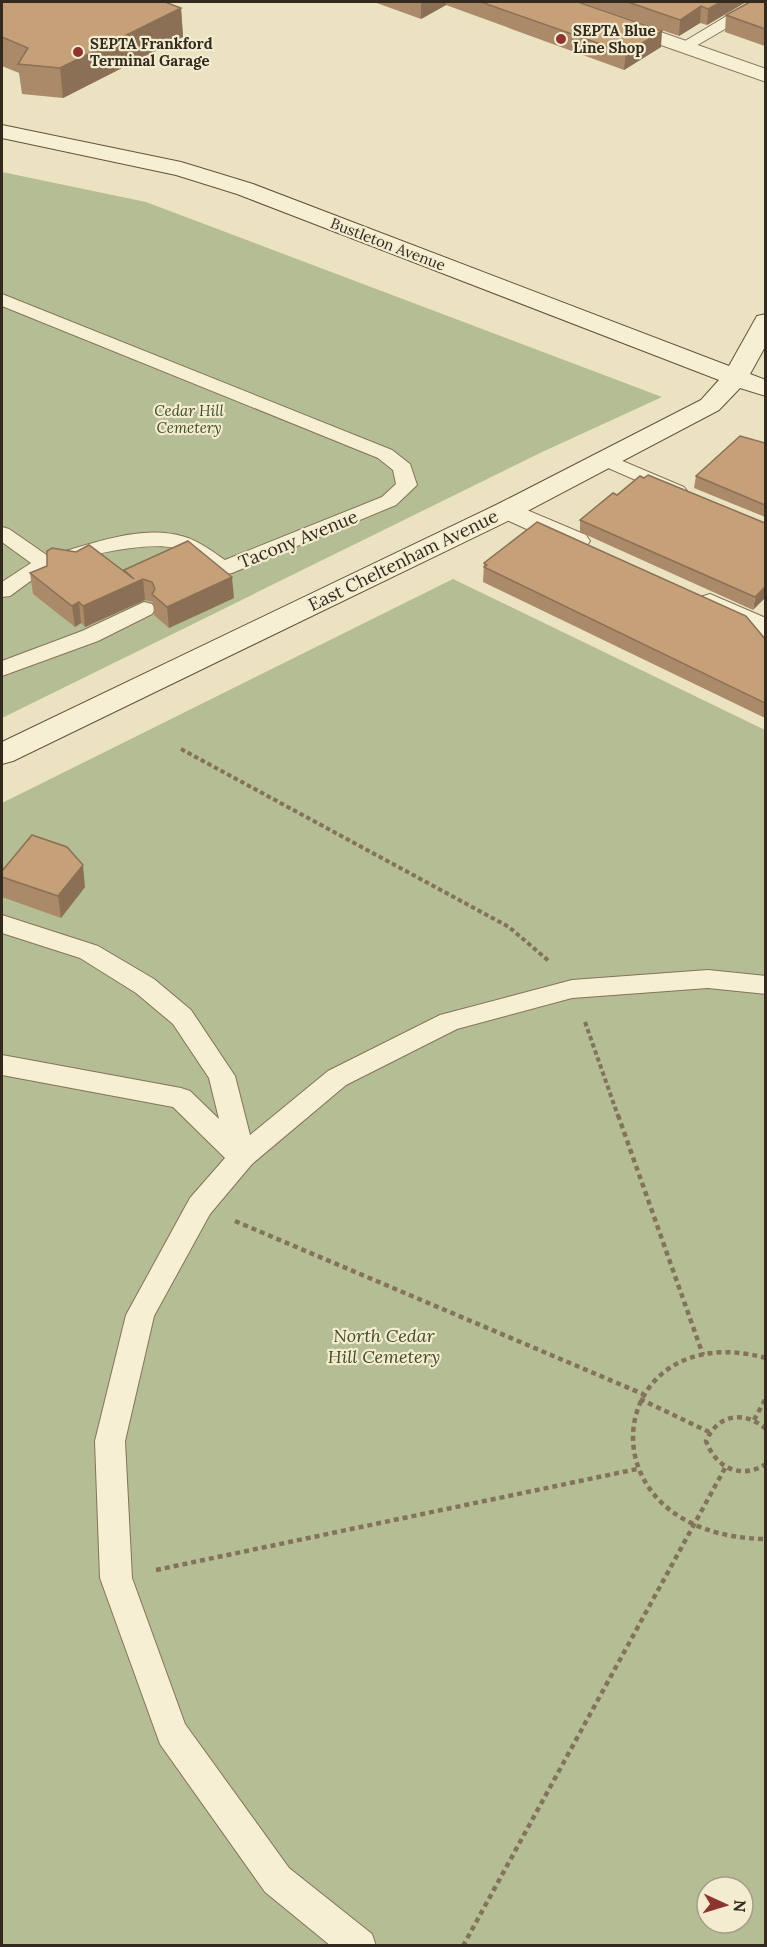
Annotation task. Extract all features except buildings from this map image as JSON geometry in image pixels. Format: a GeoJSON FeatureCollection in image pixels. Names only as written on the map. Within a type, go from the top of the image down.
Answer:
{"type":"FeatureCollection","features":[{"type":"Feature","properties":{"kind":"street"},"geometry":{"type":"LineString","coordinates":[[569,3],[765,76]]}},
{"type":"Feature","properties":{"kind":"street","name":"Bustleton Avenue"},"geometry":{"type":"LineString","coordinates":[[2,132],[181,170],[245,189],[765,389]]}},
{"type":"Feature","properties":{"kind":"street","name":"East Cheltenham Avenue"},"geometry":{"type":"LineString","coordinates":[[2,754],[508,510],[710,405],[735,378],[765,321]]}},
{"type":"Feature","properties":{"kind":"street"},"geometry":{"type":"LineString","coordinates":[[508,510],[594,549]]}},
{"type":"Feature","properties":{"kind":"street"},"geometry":{"type":"LineString","coordinates":[[690,594],[765,629]]}},
{"type":"Feature","properties":{"kind":"lane"},"geometry":{"type":"LineString","coordinates":[[683,46],[760,2]]}},
{"type":"Feature","properties":{"kind":"lane","name":"Tacony Avenue"},"geometry":{"type":"LineString","coordinates":[[2,300],[385,454],[403,468],[407,484],[389,501],[224,568],[180,542],[150,540],[121,543],[45,562],[2,591]]}},
{"type":"Feature","properties":{"kind":"lane"},"geometry":{"type":"LineString","coordinates":[[606,460],[691,496]]}},
{"type":"Feature","properties":{"kind":"lane"},"geometry":{"type":"LineString","coordinates":[[2,533],[45,562]]}},
{"type":"Feature","properties":{"kind":"lane"},"geometry":{"type":"LineString","coordinates":[[2,669],[90,636],[144,609]]}},
{"type":"Feature","properties":{"kind":"lane"},"geometry":{"type":"LineString","coordinates":[[2,924],[89,952],[145,986],[182,1017],[222,1076],[242,1157]]}},
{"type":"Feature","properties":{"kind":"lane"},"geometry":{"type":"LineString","coordinates":[[359,1946],[277,1880],[172,1733],[116,1578],[110,1441],[140,1315],[200,1206],[242,1157],[337,1078],[449,1022],[572,989],[708,979],[765,985]]}},
{"type":"Feature","properties":{"kind":"lane"},"geometry":{"type":"LineString","coordinates":[[2,1065],[181,1098],[242,1157]]}},
{"type":"Feature","properties":{"kind":"path"},"geometry":{"type":"LineString","coordinates":[[200,1206],[642,1397],[709,1432]]}},
{"type":"Feature","properties":{"kind":"path"},"geometry":{"type":"LineString","coordinates":[[765,1358],[728,1352],[703,1355],[672,1368],[659,1377],[642,1397],[633,1421],[632,1445],[637,1469],[656,1498],[669,1511],[693,1526],[720,1536],[749,1541],[765,1539]]}},
{"type":"Feature","properties":{"kind":"path"},"geometry":{"type":"LineString","coordinates":[[754,1420],[765,1398]]}},
{"type":"Feature","properties":{"kind":"path"},"geometry":{"type":"LineString","coordinates":[[765,1429],[754,1420],[732,1416],[722,1419],[709,1432],[706,1441],[713,1459],[725,1468],[742,1473],[765,1464]]}},
{"type":"Feature","properties":{"kind":"path"},"geometry":{"type":"LineString","coordinates":[[463,1946],[725,1468]]}},
{"type":"Feature","properties":{"kind":"path"},"geometry":{"type":"LineString","coordinates":[[116,1578],[637,1469]]}},
{"type":"Feature","properties":{"kind":"green space","name":"Cedar Hill Cemetery"},"geometry":{"type":"Polygon","coordinates":[[[2,172],[146,202],[662,397],[540,453],[2,718],[2,172]]]}},
{"type":"Feature","properties":{"kind":"green space","name":"North Cedar Hill Cemetery"},"geometry":{"type":"Polygon","coordinates":[[[453,579],[765,730],[765,1945],[2,1945],[2,803],[453,579]]]}},
{"type":"Feature","properties":{"kind":"place","name":"SEPTA Blue Line Shop"},"geometry":{"type":"Point","coordinates":[561,39]}},
{"type":"Feature","properties":{"kind":"place","name":"SEPTA Frankford Terminal Garage"},"geometry":{"type":"Point","coordinates":[78,52]}}]}
